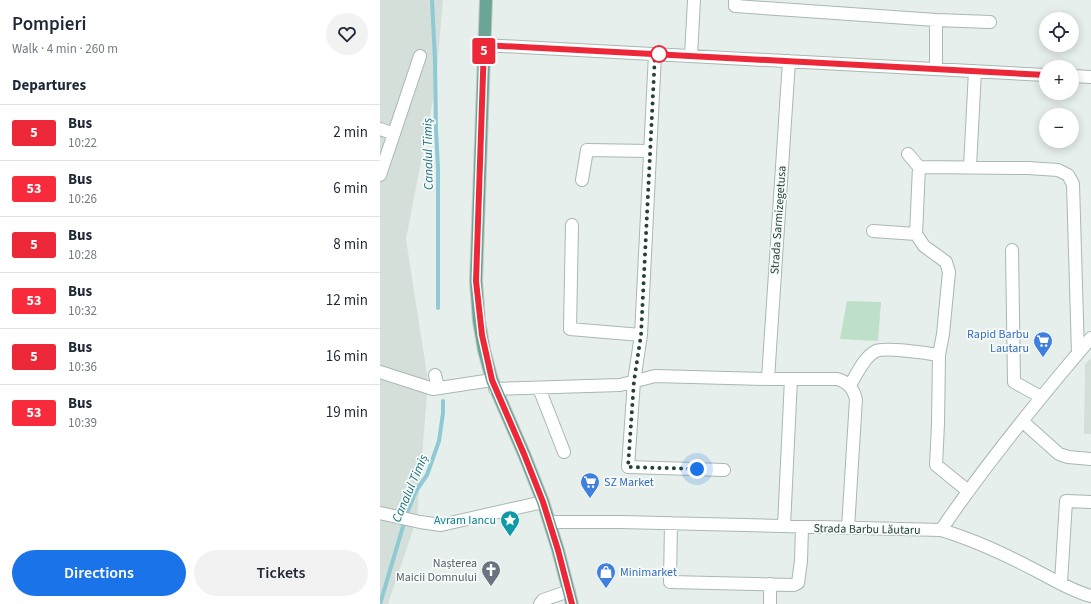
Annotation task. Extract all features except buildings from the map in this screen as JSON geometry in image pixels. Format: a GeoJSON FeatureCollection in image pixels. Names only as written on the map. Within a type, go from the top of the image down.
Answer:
{"type":"FeatureCollection","features":[{"type":"Feature","properties":{"kind":"main road"},"geometry":{"type":"LineString","coordinates":[[486,0],[476,281],[484,350],[493,385],[524,454],[550,522],[572,604]]}},
{"type":"Feature","properties":{"kind":"street"},"geometry":{"type":"LineString","coordinates":[[692,56],[694,0]]}},
{"type":"Feature","properties":{"kind":"street"},"geometry":{"type":"LineString","coordinates":[[735,0],[735,6],[936,20],[990,22]]}},
{"type":"Feature","properties":{"kind":"street"},"geometry":{"type":"LineString","coordinates":[[936,20],[936,69]]}},
{"type":"Feature","properties":{"kind":"street"},"geometry":{"type":"LineString","coordinates":[[484,45],[1039,75]]}},
{"type":"Feature","properties":{"kind":"street"},"geometry":{"type":"LineString","coordinates":[[655,54],[641,335],[634,381],[628,467],[724,470]]}},
{"type":"Feature","properties":{"kind":"street"},"geometry":{"type":"LineString","coordinates":[[380,175],[420,56]]}},
{"type":"Feature","properties":{"kind":"street","name":"Strada Sarmizegetusa"},"geometry":{"type":"LineString","coordinates":[[768,379],[789,61]]}},
{"type":"Feature","properties":{"kind":"street"},"geometry":{"type":"LineString","coordinates":[[970,167],[975,71]]}},
{"type":"Feature","properties":{"kind":"street"},"geometry":{"type":"LineString","coordinates":[[1079,77],[1091,78]]}},
{"type":"Feature","properties":{"kind":"street"},"geometry":{"type":"LineString","coordinates":[[380,129],[394,134]]}},
{"type":"Feature","properties":{"kind":"street"},"geometry":{"type":"LineString","coordinates":[[582,180],[587,150],[650,151]]}},
{"type":"Feature","properties":{"kind":"street"},"geometry":{"type":"LineString","coordinates":[[908,154],[919,167],[916,234],[924,246],[946,262],[949,272],[943,334],[939,355],[936,465],[968,491]]}},
{"type":"Feature","properties":{"kind":"street"},"geometry":{"type":"LineString","coordinates":[[919,167],[1028,168],[1058,170],[1068,175],[1073,184],[1078,353]]}},
{"type":"Feature","properties":{"kind":"street"},"geometry":{"type":"LineString","coordinates":[[572,225],[570,329],[641,335]]}},
{"type":"Feature","properties":{"kind":"street"},"geometry":{"type":"LineString","coordinates":[[873,231],[916,234]]}},
{"type":"Feature","properties":{"kind":"street"},"geometry":{"type":"LineString","coordinates":[[1012,250],[1014,382],[1041,397]]}},
{"type":"Feature","properties":{"kind":"street"},"geometry":{"type":"LineString","coordinates":[[941,530],[968,491],[1022,421],[1091,338]]}},
{"type":"Feature","properties":{"kind":"street"},"geometry":{"type":"LineString","coordinates":[[850,385],[865,360],[877,350],[897,350],[939,355]]}},
{"type":"Feature","properties":{"kind":"street"},"geometry":{"type":"LineString","coordinates":[[380,372],[433,389],[456,381],[539,388],[620,385],[655,376],[837,379],[844,381],[850,385],[854,391],[856,399],[848,528]]}},
{"type":"Feature","properties":{"kind":"street"},"geometry":{"type":"LineString","coordinates":[[435,375],[438,388]]}},
{"type":"Feature","properties":{"kind":"street"},"geometry":{"type":"LineString","coordinates":[[784,526],[791,379]]}},
{"type":"Feature","properties":{"kind":"street"},"geometry":{"type":"LineString","coordinates":[[539,388],[564,452]]}},
{"type":"Feature","properties":{"kind":"street"},"geometry":{"type":"LineString","coordinates":[[1022,421],[1060,454],[1068,457],[1091,458]]}},
{"type":"Feature","properties":{"kind":"street"},"geometry":{"type":"LineString","coordinates":[[1061,583],[1066,501],[1091,502]]}},
{"type":"Feature","properties":{"kind":"street"},"geometry":{"type":"LineString","coordinates":[[380,513],[393,517],[441,525],[543,502]]}},
{"type":"Feature","properties":{"kind":"street","name":"Strada Barbu Lăutaru"},"geometry":{"type":"LineString","coordinates":[[550,522],[583,521],[941,530],[963,536],[986,545],[1083,594],[1091,596]]}},
{"type":"Feature","properties":{"kind":"street"},"geometry":{"type":"LineString","coordinates":[[672,523],[670,582],[794,585],[798,583],[801,560],[802,527]]}},
{"type":"Feature","properties":{"kind":"street"},"geometry":{"type":"LineString","coordinates":[[770,584],[770,604]]}},
{"type":"Feature","properties":{"kind":"street"},"geometry":{"type":"LineString","coordinates":[[540,604],[543,600],[569,591]]}},
{"type":"Feature","properties":{"kind":"shaded area"},"geometry":{"type":"Polygon","coordinates":[[[380,0],[443,0],[435,90],[406,239],[428,381],[417,518],[388,604],[380,604],[380,0]]]}},
{"type":"Feature","properties":{"kind":"shaded area"},"geometry":{"type":"Polygon","coordinates":[[[1091,358],[1091,434],[1084,434],[1085,364],[1091,358]]]}},
{"type":"Feature","properties":{"kind":"green space"},"geometry":{"type":"Polygon","coordinates":[[[847,301],[881,302],[878,341],[840,339],[847,301]]]}},
{"type":"Feature","properties":{"kind":"waterway","name":"Canalul Timiș"},"geometry":{"type":"LineString","coordinates":[[432,0],[438,169],[438,308]]}},
{"type":"Feature","properties":{"kind":"waterway","name":"Canalul Timiș"},"geometry":{"type":"LineString","coordinates":[[380,604],[407,513],[416,491],[427,475],[439,441],[443,401]]}},
{"type":"Feature","properties":{"kind":"bus line","name":"5"},"geometry":{"type":"LineString","coordinates":[[572,604],[558,550],[543,502],[492,380],[484,350],[479,321],[476,281],[484,45],[517,48],[661,54],[1039,75]]}},
{"type":"Feature","properties":{"kind":"place","name":"Rapid Barbu Lautaru"},"geometry":{"type":"Point","coordinates":[1043,358]}},
{"type":"Feature","properties":{"kind":"place","name":"SZ Market"},"geometry":{"type":"Point","coordinates":[590,499]}},
{"type":"Feature","properties":{"kind":"place","name":"Avram Iancu"},"geometry":{"type":"Point","coordinates":[510,537]}},
{"type":"Feature","properties":{"kind":"place","name":"Nașterea Maicii Domnului"},"geometry":{"type":"Point","coordinates":[491,587]}},
{"type":"Feature","properties":{"kind":"place","name":"Minimarket"},"geometry":{"type":"Point","coordinates":[606,589]}},
{"type":"Feature","properties":{"kind":"route"},"geometry":{"type":"LineString","coordinates":[[659,54],[661,54],[655,54],[641,335],[634,381],[628,467],[697,469]]}}]}
